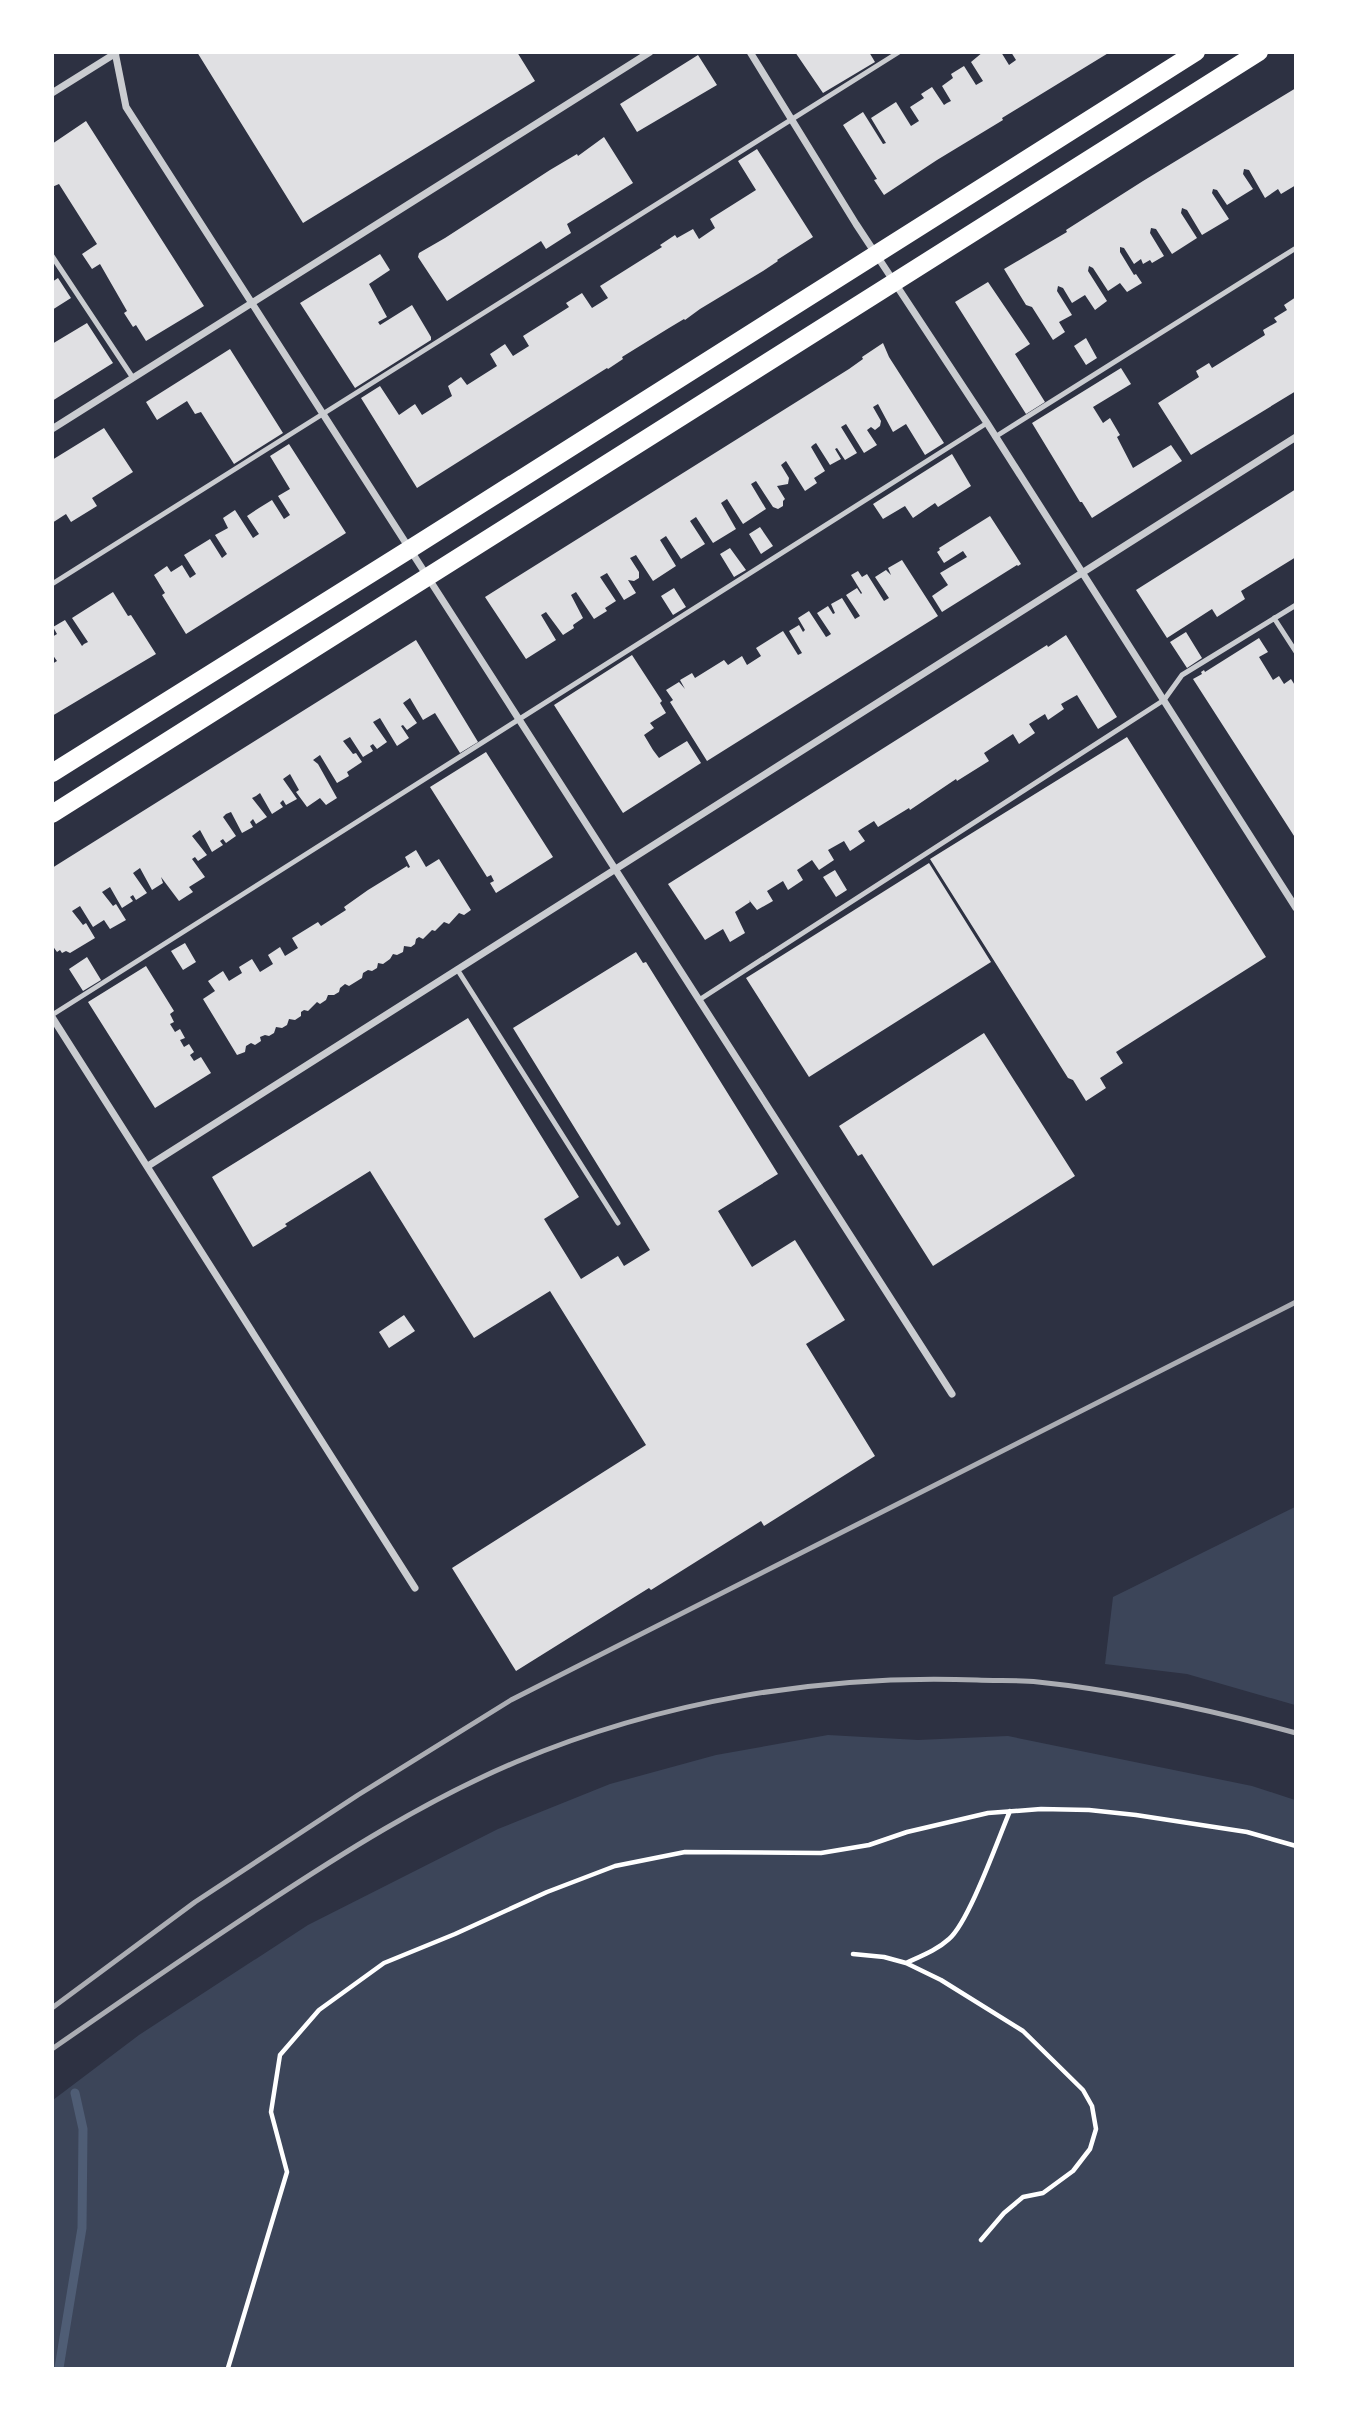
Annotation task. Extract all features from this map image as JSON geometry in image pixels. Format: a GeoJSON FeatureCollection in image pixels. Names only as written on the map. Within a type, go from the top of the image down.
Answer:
{"type":"FeatureCollection","features":[{"type":"Feature","properties":{"kind":"main road"},"geometry":{"type":"LineString","coordinates":[[52,773],[410,550],[1196,52]]}},
{"type":"Feature","properties":{"kind":"main road"},"geometry":{"type":"LineString","coordinates":[[52,814],[1259,52]]}},
{"type":"Feature","properties":{"kind":"street"},"geometry":{"type":"LineString","coordinates":[[52,429],[650,52]]}},
{"type":"Feature","properties":{"kind":"street"},"geometry":{"type":"LineString","coordinates":[[750,52],[876,256],[987,423],[1296,908]]}},
{"type":"Feature","properties":{"kind":"street"},"geometry":{"type":"LineString","coordinates":[[52,93],[115,53],[126,107],[953,1394]]}},
{"type":"Feature","properties":{"kind":"street"},"geometry":{"type":"LineString","coordinates":[[148,1166],[1081,571],[1296,437]]}},
{"type":"Feature","properties":{"kind":"street"},"geometry":{"type":"LineString","coordinates":[[52,1016],[415,1588]]}},
{"type":"Feature","properties":{"kind":"lane"},"geometry":{"type":"LineString","coordinates":[[52,584],[899,52]]}},
{"type":"Feature","properties":{"kind":"lane"},"geometry":{"type":"LineString","coordinates":[[995,437],[1296,248]]}},
{"type":"Feature","properties":{"kind":"lane"},"geometry":{"type":"LineString","coordinates":[[54,260],[133,378]]}},
{"type":"Feature","properties":{"kind":"lane"},"geometry":{"type":"LineString","coordinates":[[52,1016],[987,423]]}},
{"type":"Feature","properties":{"kind":"lane"},"geometry":{"type":"LineString","coordinates":[[699,1000],[1164,700],[1182,675],[1296,605]]}},
{"type":"Feature","properties":{"kind":"lane"},"geometry":{"type":"LineString","coordinates":[[1275,618],[1296,652]]}},
{"type":"Feature","properties":{"kind":"lane"},"geometry":{"type":"LineString","coordinates":[[457,969],[618,1223]]}},
{"type":"Feature","properties":{"kind":"path"},"geometry":{"type":"LineString","coordinates":[[228,2368],[287,2172],[271,2112],[280,2055],[319,2010],[384,1964],[547,1892],[615,1866],[685,1852],[821,1853],[869,1845],[907,1832],[988,1813],[1089,1810],[1247,1832],[1296,1846]]}},
{"type":"Feature","properties":{"kind":"path"},"geometry":{"type":"LineString","coordinates":[[906,1963],[934,1951],[951,1938],[967,1911],[1010,1811]]}},
{"type":"Feature","properties":{"kind":"path"},"geometry":{"type":"LineString","coordinates":[[853,1954],[884,1957],[906,1963],[941,1980],[1023,2031],[1083,2090],[1092,2106],[1096,2129],[1090,2149],[1073,2171],[1043,2193],[1023,2197],[1003,2213],[981,2240]]}},
{"type":"Feature","properties":{"kind":"shaded area"},"geometry":{"type":"Polygon","coordinates":[[[1295,1507],[1295,1705],[1187,1674],[1105,1664],[1113,1597],[1295,1507]]]}},
{"type":"Feature","properties":{"kind":"shaded area"},"geometry":{"type":"Polygon","coordinates":[[[828,1735],[918,1740],[1008,1736],[1252,1786],[1295,1800],[1295,2368],[53,2368],[53,2100],[139,2035],[308,1925],[498,1829],[610,1784],[716,1755],[828,1735]]]}},
{"type":"Feature","properties":{"kind":"building"},"geometry":{"type":"Polygon","coordinates":[[[197,52],[517,52],[535,81],[303,223],[197,52]]]}},
{"type":"Feature","properties":{"kind":"building"},"geometry":{"type":"Polygon","coordinates":[[[795,52],[869,52],[875,62],[823,93],[795,52]]]}},
{"type":"Feature","properties":{"kind":"building"},"geometry":{"type":"Polygon","coordinates":[[[983,52],[1001,52],[1009,65],[1016,60],[1011,52],[1110,52],[884,195],[843,125],[863,112],[883,144],[886,143],[871,118],[896,102],[911,126],[919,121],[910,107],[924,98],[921,94],[932,87],[944,105],[951,101],[942,86],[953,78],[951,74],[964,66],[976,85],[983,81],[971,62],[983,52]]]}},
{"type":"Feature","properties":{"kind":"building"},"geometry":{"type":"Polygon","coordinates":[[[698,55],[717,85],[637,132],[620,104],[698,55]]]}},
{"type":"Feature","properties":{"kind":"building"},"geometry":{"type":"Polygon","coordinates":[[[1296,88],[1296,185],[1281,194],[1278,189],[1265,198],[1249,170],[1244,169],[1243,174],[1253,189],[1227,205],[1217,190],[1213,189],[1212,193],[1229,219],[1202,235],[1187,210],[1182,208],[1181,213],[1197,238],[1172,254],[1156,229],[1151,228],[1150,233],[1164,256],[1152,263],[1150,260],[1143,264],[1141,259],[1134,264],[1124,248],[1120,247],[1120,252],[1134,275],[1136,274],[1142,283],[1127,292],[1120,283],[1108,291],[1089,266],[1088,271],[1107,301],[1095,310],[1085,295],[1072,303],[1063,288],[1058,286],[1057,291],[1072,315],[1059,322],[1065,332],[1053,340],[1032,307],[1026,305],[1004,269],[1296,88]]]}},
{"type":"Feature","properties":{"kind":"building"},"geometry":{"type":"Polygon","coordinates":[[[86,121],[204,306],[146,341],[124,313],[127,311],[100,264],[92,269],[82,254],[97,244],[59,184],[52,187],[52,144],[86,121]]]}},
{"type":"Feature","properties":{"kind":"building"},"geometry":{"type":"Polygon","coordinates":[[[604,137],[633,183],[567,224],[571,233],[546,249],[541,241],[447,301],[418,257],[419,253],[550,170],[577,154],[578,156],[604,137]]]}},
{"type":"Feature","properties":{"kind":"building"},"geometry":{"type":"Polygon","coordinates":[[[757,149],[813,237],[417,488],[361,398],[380,386],[399,415],[415,404],[422,415],[452,396],[448,386],[461,377],[467,385],[497,366],[490,354],[505,344],[513,356],[529,346],[523,336],[569,307],[566,303],[582,293],[592,308],[608,298],[600,286],[662,247],[660,245],[675,235],[677,238],[693,229],[699,239],[715,228],[710,219],[756,190],[738,161],[757,149]]]}},
{"type":"Feature","properties":{"kind":"building"},"geometry":{"type":"Polygon","coordinates":[[[380,254],[390,270],[369,284],[387,317],[378,322],[380,325],[412,305],[431,340],[355,388],[300,303],[380,254]]]}},
{"type":"Feature","properties":{"kind":"building"},"geometry":{"type":"Polygon","coordinates":[[[58,278],[71,298],[52,310],[52,282],[58,278]]]}},
{"type":"Feature","properties":{"kind":"building"},"geometry":{"type":"Polygon","coordinates":[[[988,282],[1030,344],[1015,354],[1045,402],[1026,414],[955,302],[988,282]]]}},
{"type":"Feature","properties":{"kind":"building"},"geometry":{"type":"Polygon","coordinates":[[[1296,297],[1296,391],[1191,455],[1158,403],[1199,377],[1196,371],[1209,363],[1212,368],[1265,335],[1263,330],[1277,322],[1274,318],[1287,310],[1284,305],[1296,297]]]}},
{"type":"Feature","properties":{"kind":"building"},"geometry":{"type":"Polygon","coordinates":[[[87,323],[113,363],[52,401],[52,344],[87,323]]]}},
{"type":"Feature","properties":{"kind":"building"},"geometry":{"type":"Polygon","coordinates":[[[1086,338],[1097,358],[1086,365],[1074,346],[1086,338]]]}},
{"type":"Feature","properties":{"kind":"building"},"geometry":{"type":"Polygon","coordinates":[[[883,343],[889,357],[944,443],[925,455],[906,424],[893,432],[878,404],[873,407],[881,421],[880,426],[875,430],[871,427],[867,430],[877,445],[864,453],[846,424],[841,427],[857,453],[845,460],[837,448],[835,449],[841,459],[830,465],[816,443],[813,445],[811,447],[825,471],[814,478],[817,483],[805,491],[786,461],[781,465],[789,478],[788,484],[777,486],[785,499],[783,506],[778,509],[773,507],[756,481],[751,484],[766,509],[743,524],[727,499],[721,503],[736,529],[713,543],[696,517],[690,521],[705,544],[681,559],[666,536],[660,540],[676,566],[653,581],[636,555],[630,558],[639,572],[639,578],[628,580],[636,593],[624,600],[607,573],[600,577],[616,601],[605,608],[607,611],[594,619],[576,592],[571,595],[583,618],[563,635],[546,612],[541,615],[556,640],[526,659],[485,597],[849,369],[883,343]]]}},
{"type":"Feature","properties":{"kind":"building"},"geometry":{"type":"Polygon","coordinates":[[[230,349],[283,433],[234,464],[201,412],[195,414],[187,401],[157,420],[146,402],[230,349]]]}},
{"type":"Feature","properties":{"kind":"building"},"geometry":{"type":"Polygon","coordinates":[[[1121,368],[1131,384],[1093,407],[1103,423],[1110,418],[1133,468],[1171,445],[1182,461],[1092,518],[1032,423],[1121,368]]]}},
{"type":"Feature","properties":{"kind":"building"},"geometry":{"type":"Polygon","coordinates":[[[104,428],[133,472],[92,498],[97,506],[71,522],[66,514],[52,523],[52,460],[104,428]]]}},
{"type":"Feature","properties":{"kind":"building"},"geometry":{"type":"Polygon","coordinates":[[[289,444],[346,533],[186,634],[162,595],[165,593],[154,575],[167,566],[171,572],[182,565],[190,578],[196,574],[184,555],[210,539],[222,558],[227,554],[215,535],[228,528],[223,518],[235,510],[253,538],[259,534],[247,516],[259,508],[272,500],[284,519],[290,515],[278,496],[290,489],[270,456],[289,444]]]}},
{"type":"Feature","properties":{"kind":"building"},"geometry":{"type":"Polygon","coordinates":[[[952,454],[971,486],[938,507],[935,503],[913,518],[905,506],[883,519],[873,504],[952,454]]]}},
{"type":"Feature","properties":{"kind":"building"},"geometry":{"type":"Polygon","coordinates":[[[1296,489],[1296,557],[1241,591],[1245,599],[1217,617],[1212,609],[1167,638],[1136,590],[1296,489]]]}},
{"type":"Feature","properties":{"kind":"building"},"geometry":{"type":"Polygon","coordinates":[[[990,516],[1021,564],[942,612],[932,596],[948,585],[940,573],[967,557],[963,551],[944,563],[937,552],[939,548],[990,516]]]}},
{"type":"Feature","properties":{"kind":"building"},"geometry":{"type":"Polygon","coordinates":[[[760,527],[773,546],[761,554],[749,534],[760,527]]]}},
{"type":"Feature","properties":{"kind":"building"},"geometry":{"type":"Polygon","coordinates":[[[730,548],[746,570],[734,577],[720,554],[730,548]]]}},
{"type":"Feature","properties":{"kind":"building"},"geometry":{"type":"Polygon","coordinates":[[[902,560],[938,616],[707,761],[670,702],[673,700],[666,690],[679,682],[685,689],[680,680],[692,673],[695,678],[724,660],[728,665],[742,656],[747,665],[761,656],[756,648],[783,631],[798,655],[802,653],[789,631],[799,625],[803,632],[805,630],[798,618],[809,611],[826,637],[828,636],[831,634],[817,613],[828,606],[833,614],[835,613],[831,604],[842,598],[855,619],[860,616],[846,595],[857,588],[862,593],[851,575],[858,571],[862,577],[867,574],[884,601],[889,598],[875,577],[886,570],[891,575],[888,568],[902,560]]]}},
{"type":"Feature","properties":{"kind":"building"},"geometry":{"type":"Polygon","coordinates":[[[674,588],[686,607],[673,615],[661,596],[674,588]]]}},
{"type":"Feature","properties":{"kind":"building"},"geometry":{"type":"Polygon","coordinates":[[[113,592],[156,654],[52,716],[52,664],[57,661],[52,654],[52,637],[57,634],[53,627],[65,620],[82,646],[88,642],[72,618],[113,592]]]}},
{"type":"Feature","properties":{"kind":"building"},"geometry":{"type":"Polygon","coordinates":[[[1186,632],[1202,658],[1187,668],[1170,642],[1186,632]]]}},
{"type":"Feature","properties":{"kind":"building"},"geometry":{"type":"Polygon","coordinates":[[[1066,635],[1117,717],[1098,729],[1077,695],[1061,704],[1064,709],[1048,720],[1045,714],[1029,724],[1035,733],[1019,744],[1013,734],[984,753],[989,761],[910,810],[909,808],[878,827],[874,821],[858,831],[865,841],[850,851],[844,841],[828,850],[834,860],[819,870],[812,860],[797,870],[803,880],[788,890],[783,881],[767,891],[773,901],[757,910],[749,900],[750,902],[735,912],[745,933],[730,942],[723,929],[705,940],[668,884],[1066,635]]]}},
{"type":"Feature","properties":{"kind":"building"},"geometry":{"type":"Polygon","coordinates":[[[1259,638],[1268,652],[1259,657],[1273,680],[1279,676],[1284,684],[1291,679],[1296,687],[1296,839],[1193,679],[1259,638]]]}},
{"type":"Feature","properties":{"kind":"building"},"geometry":{"type":"Polygon","coordinates":[[[416,640],[478,742],[460,753],[435,713],[423,720],[410,698],[403,703],[417,723],[407,730],[401,726],[409,738],[397,746],[380,718],[373,722],[387,742],[377,749],[373,744],[370,746],[373,751],[363,757],[350,737],[343,741],[362,762],[347,772],[349,776],[337,783],[320,755],[313,760],[337,798],[326,805],[320,798],[307,807],[296,792],[299,790],[290,774],[283,779],[297,799],[286,805],[283,800],[280,803],[283,807],[272,814],[260,793],[252,798],[267,817],[256,824],[253,819],[250,822],[253,827],[242,833],[231,812],[226,814],[223,817],[236,836],[226,843],[223,839],[220,841],[223,845],[212,852],[200,830],[192,836],[207,855],[198,861],[195,857],[192,859],[205,877],[189,887],[193,892],[179,901],[161,877],[163,883],[152,890],[140,868],[133,873],[147,893],[136,900],[133,895],[130,897],[133,901],[122,908],[110,887],[102,892],[113,906],[116,904],[126,920],[110,929],[104,920],[93,927],[80,906],[72,911],[83,925],[86,923],[95,938],[70,953],[62,953],[60,950],[57,952],[52,945],[52,868],[416,640]]]}},
{"type":"Feature","properties":{"kind":"building"},"geometry":{"type":"Polygon","coordinates":[[[632,655],[662,701],[660,703],[666,713],[650,723],[654,728],[644,735],[653,750],[659,758],[687,741],[701,763],[623,813],[554,705],[632,655]]]}},
{"type":"Feature","properties":{"kind":"building"},"geometry":{"type":"Polygon","coordinates":[[[1127,737],[1266,957],[1116,1052],[1123,1063],[1100,1078],[1106,1088],[1086,1101],[1073,1080],[1068,1078],[930,859],[1127,737]]]}},
{"type":"Feature","properties":{"kind":"building"},"geometry":{"type":"Polygon","coordinates":[[[486,752],[553,857],[496,893],[490,883],[494,881],[491,875],[487,877],[430,787],[486,752]]]}},
{"type":"Feature","properties":{"kind":"building"},"geometry":{"type":"Polygon","coordinates":[[[416,850],[426,867],[439,859],[471,910],[464,915],[459,913],[449,924],[444,922],[423,939],[419,937],[411,947],[404,946],[403,952],[393,954],[383,964],[378,963],[377,968],[363,973],[362,978],[349,986],[345,984],[339,992],[328,995],[326,1000],[320,1004],[317,1002],[308,1011],[304,1010],[295,1020],[289,1019],[287,1025],[282,1028],[276,1027],[274,1033],[260,1037],[261,1041],[255,1045],[251,1043],[246,1046],[245,1052],[237,1055],[203,999],[215,991],[208,981],[223,971],[229,981],[242,973],[239,967],[252,959],[260,972],[273,964],[268,955],[280,947],[285,956],[298,948],[292,938],[318,922],[321,926],[346,910],[344,907],[368,890],[407,866],[410,867],[405,857],[416,850]]]}},
{"type":"Feature","properties":{"kind":"building"},"geometry":{"type":"Polygon","coordinates":[[[929,863],[991,962],[809,1077],[746,978],[929,863]]]}},
{"type":"Feature","properties":{"kind":"building"},"geometry":{"type":"Polygon","coordinates":[[[835,870],[847,890],[836,897],[823,877],[835,870]]]}},
{"type":"Feature","properties":{"kind":"building"},"geometry":{"type":"Polygon","coordinates":[[[185,943],[196,962],[183,970],[171,951],[185,943]]]}},
{"type":"Feature","properties":{"kind":"building"},"geometry":{"type":"Polygon","coordinates":[[[636,952],[643,963],[646,962],[778,1174],[718,1211],[752,1267],[795,1240],[845,1320],[806,1344],[875,1456],[764,1526],[761,1521],[516,1671],[452,1568],[646,1445],[550,1291],[474,1338],[370,1171],[253,1247],[212,1177],[468,1018],[579,1197],[544,1219],[581,1279],[618,1256],[624,1266],[650,1250],[513,1028],[636,952]]]}},
{"type":"Feature","properties":{"kind":"building"},"geometry":{"type":"Polygon","coordinates":[[[87,957],[101,980],[83,991],[69,969],[87,957]]]}},
{"type":"Feature","properties":{"kind":"building"},"geometry":{"type":"Polygon","coordinates":[[[146,966],[174,1011],[170,1014],[174,1022],[170,1024],[175,1032],[180,1029],[185,1038],[180,1040],[184,1047],[189,1044],[194,1052],[190,1055],[194,1061],[201,1057],[211,1073],[155,1108],[88,1002],[146,966]]]}},
{"type":"Feature","properties":{"kind":"building"},"geometry":{"type":"Polygon","coordinates":[[[984,1033],[1075,1176],[933,1266],[862,1154],[858,1156],[839,1126],[984,1033]]]}},
{"type":"Feature","properties":{"kind":"building"},"geometry":{"type":"Polygon","coordinates":[[[404,1315],[415,1331],[389,1348],[379,1332],[404,1315]]]}},
{"type":"Feature","properties":{"kind":"waterway"},"geometry":{"type":"LineString","coordinates":[[59,2368],[82,2228],[83,2129],[75,2093]]}},
{"type":"Feature","properties":{"kind":"railway"},"geometry":{"type":"LineString","coordinates":[[52,2008],[195,1902],[358,1795],[511,1700],[1296,1302]]}},
{"type":"Feature","properties":{"kind":"railway"},"geometry":{"type":"LineString","coordinates":[[52,2049],[290,1888],[449,1793],[516,1762],[571,1741],[684,1708],[801,1687],[860,1682],[918,1679],[1023,1681],[1135,1696],[1296,1733]]}}]}
